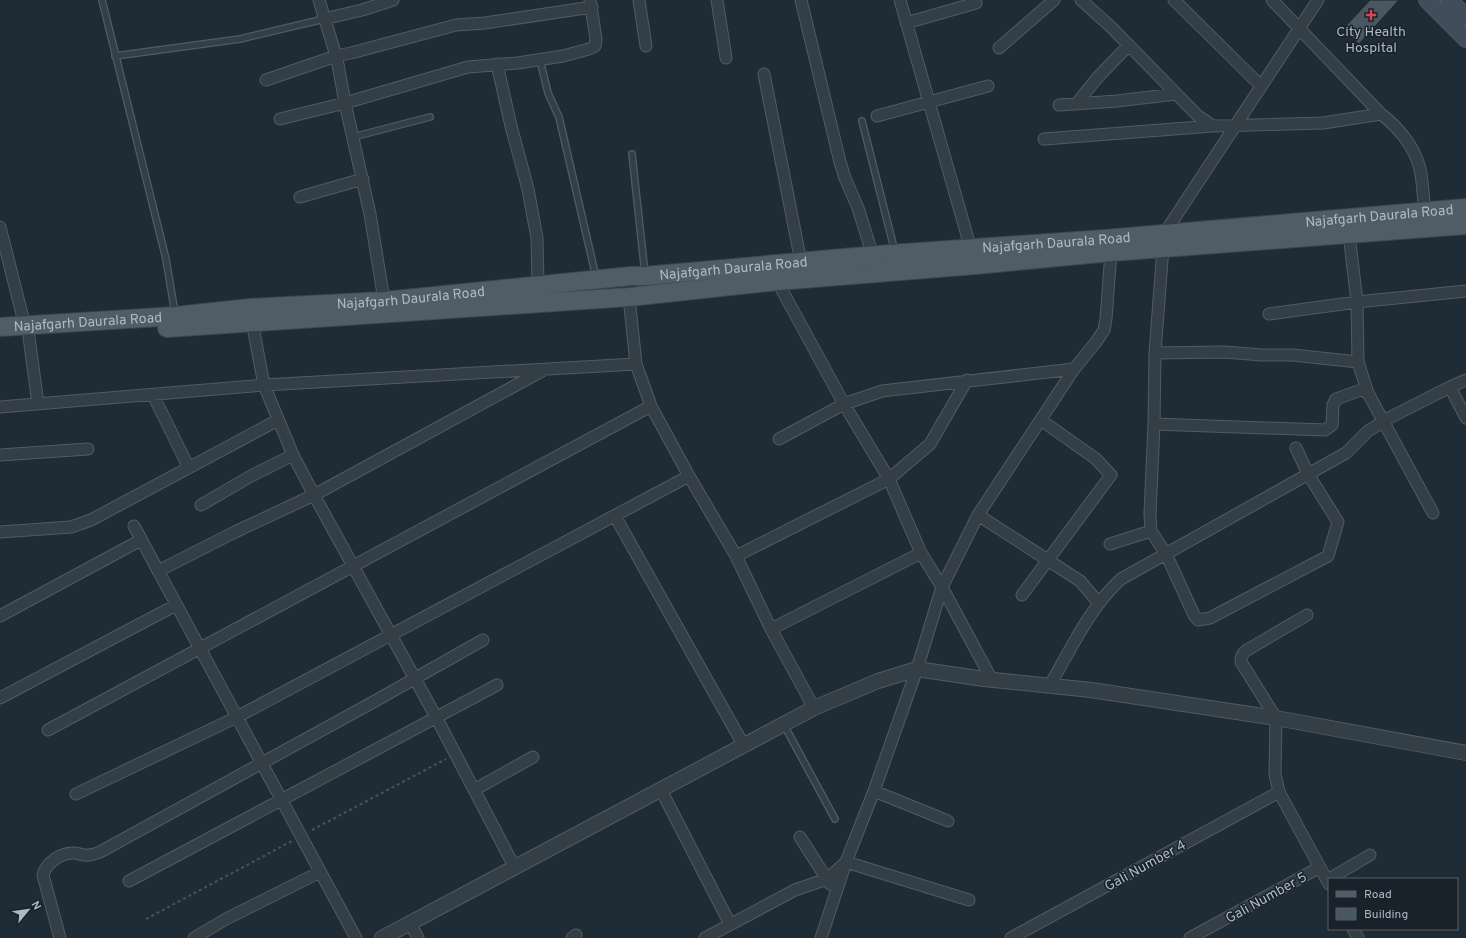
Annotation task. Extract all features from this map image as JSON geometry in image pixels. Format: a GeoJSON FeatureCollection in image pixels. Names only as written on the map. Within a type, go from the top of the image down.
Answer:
{"type":"FeatureCollection","features":[{"type":"Feature","properties":{"kind":"main road"},"geometry":{"type":"LineString","coordinates":[[1427,0],[1466,40]]}},
{"type":"Feature","properties":{"kind":"main road"},"geometry":{"type":"LineString","coordinates":[[1449,0],[1466,17]]}},
{"type":"Feature","properties":{"kind":"main road","name":"Najafgarh Daurala Road"},"geometry":{"type":"LineString","coordinates":[[0,327],[27,332],[251,315],[386,307],[629,297],[777,281],[973,257],[1163,242],[1466,208]]}},
{"type":"Feature","properties":{"kind":"main road","name":"Najafgarh Daurala Road"},"geometry":{"type":"LineString","coordinates":[[386,307],[538,285],[895,254],[973,257],[1111,252],[1163,242],[1349,234],[1466,225]]}},
{"type":"Feature","properties":{"kind":"main road","name":"Najafgarh Daurala Road"},"geometry":{"type":"LineString","coordinates":[[0,339],[27,332],[176,316],[251,315]]}},
{"type":"Feature","properties":{"kind":"street"},"geometry":{"type":"LineString","coordinates":[[318,0],[336,56],[345,104],[370,214],[386,307]]}},
{"type":"Feature","properties":{"kind":"street"},"geometry":{"type":"LineString","coordinates":[[324,19],[362,10],[393,0]]}},
{"type":"Feature","properties":{"kind":"street"},"geometry":{"type":"LineString","coordinates":[[640,0],[646,46]]}},
{"type":"Feature","properties":{"kind":"street"},"geometry":{"type":"LineString","coordinates":[[717,0],[726,58]]}},
{"type":"Feature","properties":{"kind":"street"},"geometry":{"type":"LineString","coordinates":[[800,0],[840,162],[858,208],[873,256]]}},
{"type":"Feature","properties":{"kind":"street"},"geometry":{"type":"LineString","coordinates":[[900,0],[973,257]]}},
{"type":"Feature","properties":{"kind":"street"},"geometry":{"type":"LineString","coordinates":[[999,48],[1054,0]]}},
{"type":"Feature","properties":{"kind":"street"},"geometry":{"type":"LineString","coordinates":[[1081,0],[1111,27],[1205,122],[1212,126]]}},
{"type":"Feature","properties":{"kind":"street"},"geometry":{"type":"LineString","coordinates":[[1174,0],[1261,86]]}},
{"type":"Feature","properties":{"kind":"street"},"geometry":{"type":"LineString","coordinates":[[1272,0],[1405,139],[1415,153],[1420,169],[1425,212]]}},
{"type":"Feature","properties":{"kind":"street"},"geometry":{"type":"LineString","coordinates":[[1296,448],[1308,474],[1338,522],[1328,556],[1210,618],[1198,620],[1194,615],[1166,554],[1151,531],[1150,514],[1154,424],[1155,353],[1163,242],[1234,127],[1318,0]]}},
{"type":"Feature","properties":{"kind":"street"},"geometry":{"type":"LineString","coordinates":[[906,23],[976,3]]}},
{"type":"Feature","properties":{"kind":"street"},"geometry":{"type":"LineString","coordinates":[[266,80],[336,56],[456,25],[485,23],[591,4],[596,39],[595,46],[589,49],[540,60],[468,67],[345,104],[280,119]]}},
{"type":"Feature","properties":{"kind":"street"},"geometry":{"type":"LineString","coordinates":[[1077,103],[1098,77],[1129,45]]}},
{"type":"Feature","properties":{"kind":"street"},"geometry":{"type":"LineString","coordinates":[[497,64],[511,126],[528,189],[537,238],[538,285]]}},
{"type":"Feature","properties":{"kind":"street"},"geometry":{"type":"LineString","coordinates":[[764,74],[801,262]]}},
{"type":"Feature","properties":{"kind":"street"},"geometry":{"type":"LineString","coordinates":[[877,116],[988,86]]}},
{"type":"Feature","properties":{"kind":"street"},"geometry":{"type":"LineString","coordinates":[[1059,104],[1176,94]]}},
{"type":"Feature","properties":{"kind":"street"},"geometry":{"type":"LineString","coordinates":[[1044,139],[1212,126],[1234,127],[1322,123],[1381,114]]}},
{"type":"Feature","properties":{"kind":"street"},"geometry":{"type":"LineString","coordinates":[[300,197],[363,179]]}},
{"type":"Feature","properties":{"kind":"street"},"geometry":{"type":"LineString","coordinates":[[0,227],[27,332],[38,404]]}},
{"type":"Feature","properties":{"kind":"street"},"geometry":{"type":"LineString","coordinates":[[1349,234],[1357,302],[1358,362],[1368,393],[1433,513]]}},
{"type":"Feature","properties":{"kind":"street"},"geometry":{"type":"LineString","coordinates":[[821,938],[846,862],[874,791],[917,669],[942,588],[978,515],[1042,420],[1074,369],[1104,330],[1111,252]]}},
{"type":"Feature","properties":{"kind":"street"},"geometry":{"type":"LineString","coordinates":[[638,276],[629,297],[636,364],[651,406],[689,476],[736,556],[771,629],[814,708]]}},
{"type":"Feature","properties":{"kind":"street"},"geometry":{"type":"LineString","coordinates":[[777,281],[844,404],[889,479],[921,554],[942,588],[992,680]]}},
{"type":"Feature","properties":{"kind":"street"},"geometry":{"type":"LineString","coordinates":[[1269,314],[1357,302],[1466,291]]}},
{"type":"Feature","properties":{"kind":"street"},"geometry":{"type":"LineString","coordinates":[[251,315],[264,386],[293,455],[436,717],[515,868]]}},
{"type":"Feature","properties":{"kind":"street"},"geometry":{"type":"LineString","coordinates":[[1155,353],[1224,352],[1262,355],[1292,355],[1358,362]]}},
{"type":"Feature","properties":{"kind":"street"},"geometry":{"type":"LineString","coordinates":[[0,407],[264,386],[546,368],[636,364]]}},
{"type":"Feature","properties":{"kind":"street"},"geometry":{"type":"LineString","coordinates":[[158,571],[235,532],[314,495],[546,368]]}},
{"type":"Feature","properties":{"kind":"street"},"geometry":{"type":"LineString","coordinates":[[779,439],[844,404],[882,391],[1074,369]]}},
{"type":"Feature","properties":{"kind":"street"},"geometry":{"type":"LineString","coordinates":[[736,556],[889,479],[930,444],[968,380]]}},
{"type":"Feature","properties":{"kind":"street"},"geometry":{"type":"LineString","coordinates":[[1050,685],[1098,602],[1121,579],[1346,453],[1368,431],[1389,418],[1450,386],[1466,380]]}},
{"type":"Feature","properties":{"kind":"street"},"geometry":{"type":"LineString","coordinates":[[1450,386],[1466,418]]}},
{"type":"Feature","properties":{"kind":"street"},"geometry":{"type":"LineString","coordinates":[[1154,424],[1325,430],[1332,425],[1336,399],[1361,390],[1368,393]]}},
{"type":"Feature","properties":{"kind":"street"},"geometry":{"type":"LineString","coordinates":[[152,395],[189,468]]}},
{"type":"Feature","properties":{"kind":"street"},"geometry":{"type":"LineString","coordinates":[[48,730],[651,406]]}},
{"type":"Feature","properties":{"kind":"street"},"geometry":{"type":"LineString","coordinates":[[0,532],[71,527],[84,522],[278,420]]}},
{"type":"Feature","properties":{"kind":"street"},"geometry":{"type":"LineString","coordinates":[[1022,595],[1111,475],[1096,459],[1042,420]]}},
{"type":"Feature","properties":{"kind":"street"},"geometry":{"type":"LineString","coordinates":[[0,455],[88,449]]}},
{"type":"Feature","properties":{"kind":"street"},"geometry":{"type":"LineString","coordinates":[[201,505],[251,476],[293,455]]}},
{"type":"Feature","properties":{"kind":"street"},"geometry":{"type":"LineString","coordinates":[[76,794],[236,717],[689,476]]}},
{"type":"Feature","properties":{"kind":"street"},"geometry":{"type":"LineString","coordinates":[[978,515],[1049,560],[1080,582],[1098,602]]}},
{"type":"Feature","properties":{"kind":"street"},"geometry":{"type":"LineString","coordinates":[[615,516],[744,746]]}},
{"type":"Feature","properties":{"kind":"street"},"geometry":{"type":"LineString","coordinates":[[134,526],[356,938]]}},
{"type":"Feature","properties":{"kind":"street"},"geometry":{"type":"LineString","coordinates":[[1110,544],[1151,531]]}},
{"type":"Feature","properties":{"kind":"street"},"geometry":{"type":"LineString","coordinates":[[0,616],[142,540]]}},
{"type":"Feature","properties":{"kind":"street"},"geometry":{"type":"LineString","coordinates":[[771,629],[921,554]]}},
{"type":"Feature","properties":{"kind":"street"},"geometry":{"type":"LineString","coordinates":[[0,698],[176,604]]}},
{"type":"Feature","properties":{"kind":"street"},"geometry":{"type":"LineString","coordinates":[[1307,615],[1247,650],[1242,654],[1241,662],[1276,718],[1275,774],[1279,792],[1328,879]]}},
{"type":"Feature","properties":{"kind":"street"},"geometry":{"type":"LineString","coordinates":[[60,938],[43,875],[45,868],[50,863],[67,854],[75,853],[85,855],[100,852],[262,764],[483,640]]}},
{"type":"Feature","properties":{"kind":"street"},"geometry":{"type":"LineString","coordinates":[[382,938],[814,708],[878,681],[917,669],[992,680],[1098,691],[1276,718],[1466,753]]}},
{"type":"Feature","properties":{"kind":"street"},"geometry":{"type":"LineString","coordinates":[[130,880],[496,685]]}},
{"type":"Feature","properties":{"kind":"street"},"geometry":{"type":"LineString","coordinates":[[474,790],[533,757]]}},
{"type":"Feature","properties":{"kind":"street"},"geometry":{"type":"LineString","coordinates":[[661,790],[730,924]]}},
{"type":"Feature","properties":{"kind":"street"},"geometry":{"type":"LineString","coordinates":[[874,791],[948,822]]}},
{"type":"Feature","properties":{"kind":"street","name":"Gali Number 4"},"geometry":{"type":"LineString","coordinates":[[1011,938],[1279,792]]}},
{"type":"Feature","properties":{"kind":"street"},"geometry":{"type":"LineString","coordinates":[[800,837],[836,892]]}},
{"type":"Feature","properties":{"kind":"street"},"geometry":{"type":"LineString","coordinates":[[1334,878],[1370,855]]}},
{"type":"Feature","properties":{"kind":"street"},"geometry":{"type":"LineString","coordinates":[[705,938],[795,890],[827,879],[846,862]]}},
{"type":"Feature","properties":{"kind":"street"},"geometry":{"type":"LineString","coordinates":[[846,862],[969,900]]}},
{"type":"Feature","properties":{"kind":"street","name":"Gali Number 5"},"geometry":{"type":"LineString","coordinates":[[1190,938],[1320,867]]}},
{"type":"Feature","properties":{"kind":"street"},"geometry":{"type":"LineString","coordinates":[[194,938],[226,919],[320,872]]}},
{"type":"Feature","properties":{"kind":"street"},"geometry":{"type":"LineString","coordinates":[[410,923],[418,938]]}},
{"type":"Feature","properties":{"kind":"lane"},"geometry":{"type":"LineString","coordinates":[[102,0],[166,259],[176,316]]}},
{"type":"Feature","properties":{"kind":"lane"},"geometry":{"type":"LineString","coordinates":[[115,56],[240,39],[324,19]]}},
{"type":"Feature","properties":{"kind":"lane"},"geometry":{"type":"LineString","coordinates":[[540,60],[548,93],[558,117],[596,280]]}},
{"type":"Feature","properties":{"kind":"lane"},"geometry":{"type":"LineString","coordinates":[[353,137],[430,117]]}},
{"type":"Feature","properties":{"kind":"lane"},"geometry":{"type":"LineString","coordinates":[[862,121],[895,254]]}},
{"type":"Feature","properties":{"kind":"lane"},"geometry":{"type":"LineString","coordinates":[[632,154],[638,276]]}},
{"type":"Feature","properties":{"kind":"lane"},"geometry":{"type":"LineString","coordinates":[[784,725],[835,819]]}},
{"type":"Feature","properties":{"kind":"building"},"geometry":{"type":"Polygon","coordinates":[[[1370,0],[1399,0],[1359,44],[1343,29],[1370,0]]]}},
{"type":"Feature","properties":{"kind":"place","name":"City Health Hospital"},"geometry":{"type":"Point","coordinates":[1371,15]}}]}
